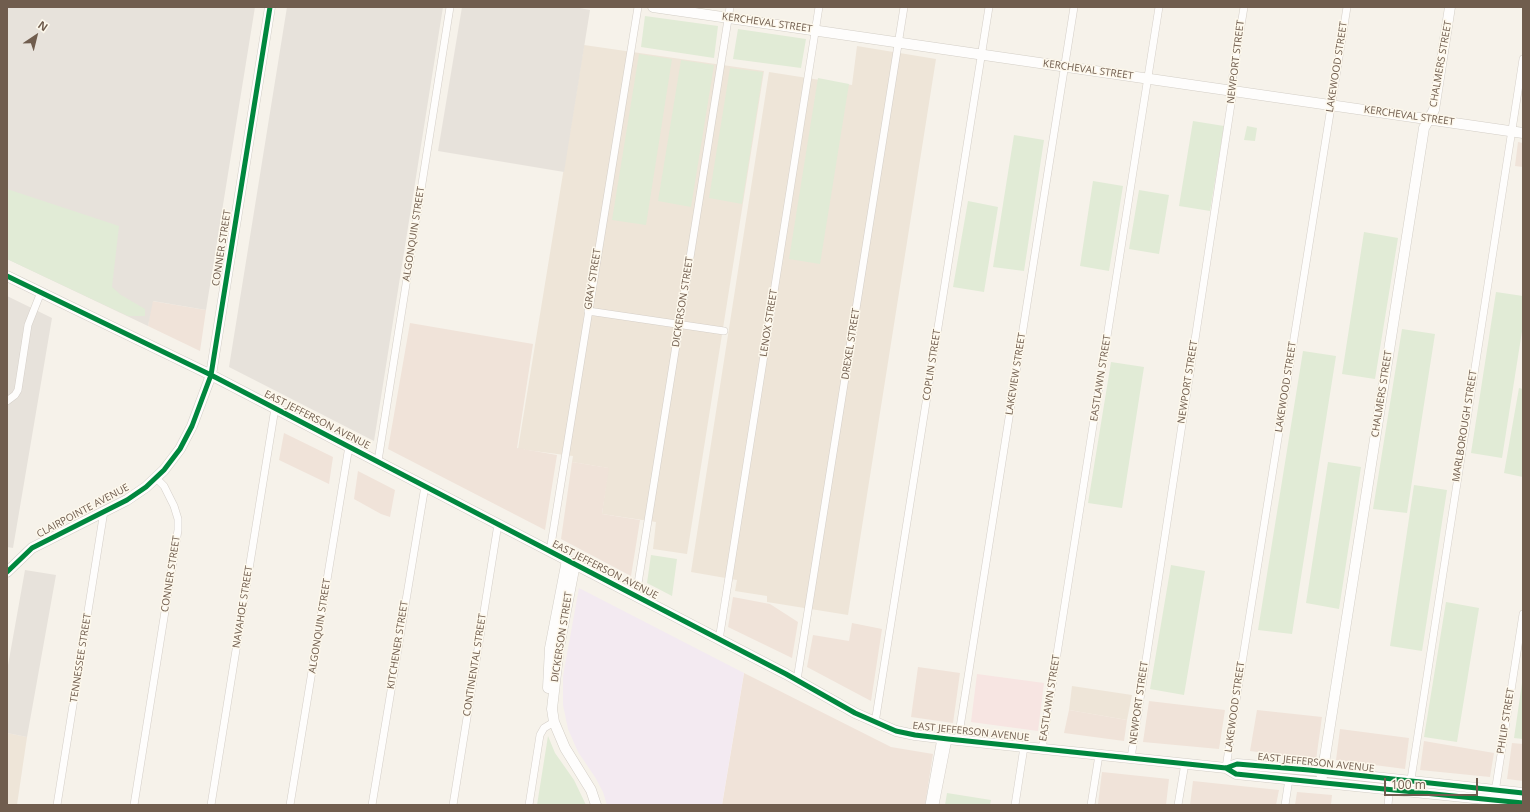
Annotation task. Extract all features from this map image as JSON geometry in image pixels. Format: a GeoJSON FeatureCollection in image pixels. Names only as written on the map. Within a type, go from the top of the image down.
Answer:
{"type":"FeatureCollection","features":[{"type":"Feature","properties":{"kind":"main road","name":"CONNER STREET"},"geometry":{"type":"LineString","coordinates":[[156,478],[180,449],[189,432],[211,375],[270,7]]}},
{"type":"Feature","properties":{"kind":"main road","name":"KERCHEVAL STREET"},"geometry":{"type":"LineString","coordinates":[[653,7],[1523,133]]}},
{"type":"Feature","properties":{"kind":"main road","name":"CHALMERS STREET"},"geometry":{"type":"LineString","coordinates":[[1321,782],[1324,771],[1424,128],[1434,110],[1450,7]]}},
{"type":"Feature","properties":{"kind":"main road","name":"EAST JEFFERSON AVENUE"},"geometry":{"type":"LineString","coordinates":[[7,276],[211,375],[349,446],[797,680],[875,723],[908,734],[1185,763],[1226,768],[1236,774],[1408,792],[1494,798],[1523,793]]}},
{"type":"Feature","properties":{"kind":"main road","name":"CLAIRPOINTE AVENUE"},"geometry":{"type":"LineString","coordinates":[[7,572],[19,560],[40,544],[127,500],[156,478]]}},
{"type":"Feature","properties":{"kind":"main road","name":"DICKERSON STREET"},"geometry":{"type":"LineString","coordinates":[[571,562],[550,648],[548,696],[554,722],[565,748],[591,790],[596,805]]}},
{"type":"Feature","properties":{"kind":"main road","name":"EAST JEFFERSON AVENUE"},"geometry":{"type":"LineString","coordinates":[[1226,768],[1237,764],[1324,771],[1410,781],[1523,803]]}},
{"type":"Feature","properties":{"kind":"street","name":"ALGONQUIN STREET"},"geometry":{"type":"LineString","coordinates":[[378,461],[450,7]]}},
{"type":"Feature","properties":{"kind":"street","name":"GRAY STREET"},"geometry":{"type":"LineString","coordinates":[[550,551],[638,7]]}},
{"type":"Feature","properties":{"kind":"street","name":"DICKERSON STREET"},"geometry":{"type":"LineString","coordinates":[[636,596],[730,7]]}},
{"type":"Feature","properties":{"kind":"street","name":"LENOX STREET"},"geometry":{"type":"LineString","coordinates":[[719,640],[819,7]]}},
{"type":"Feature","properties":{"kind":"street","name":"DREXEL STREET"},"geometry":{"type":"LineString","coordinates":[[797,680],[904,7]]}},
{"type":"Feature","properties":{"kind":"street","name":"COPLIN STREET"},"geometry":{"type":"LineString","coordinates":[[875,723],[989,7]]}},
{"type":"Feature","properties":{"kind":"street","name":"LAKEVIEW STREET"},"geometry":{"type":"LineString","coordinates":[[949,739],[1074,7]]}},
{"type":"Feature","properties":{"kind":"street","name":"EASTLAWN STREET"},"geometry":{"type":"LineString","coordinates":[[1042,749],[1159,7]]}},
{"type":"Feature","properties":{"kind":"street","name":"NEWPORT STREET"},"geometry":{"type":"LineString","coordinates":[[1131,758],[1233,91],[1232,81],[1244,7]]}},
{"type":"Feature","properties":{"kind":"street","name":"LAKEWOOD STREET"},"geometry":{"type":"LineString","coordinates":[[1226,768],[1347,7]]}},
{"type":"Feature","properties":{"kind":"street","name":"MARLBOROUGH STREET"},"geometry":{"type":"LineString","coordinates":[[1408,792],[1523,59]]}},
{"type":"Feature","properties":{"kind":"street"},"geometry":{"type":"LineString","coordinates":[[7,401],[15,395],[18,390],[28,324],[41,292]]}},
{"type":"Feature","properties":{"kind":"street"},"geometry":{"type":"LineString","coordinates":[[588,311],[724,331]]}},
{"type":"Feature","properties":{"kind":"street","name":"NAVAHOE STREET"},"geometry":{"type":"LineString","coordinates":[[211,805],[275,408]]}},
{"type":"Feature","properties":{"kind":"street","name":"ALGONQUIN STREET"},"geometry":{"type":"LineString","coordinates":[[290,805],[349,446]]}},
{"type":"Feature","properties":{"kind":"street","name":"CONNER STREET"},"geometry":{"type":"LineString","coordinates":[[134,805],[178,530],[178,520],[174,506],[164,486],[156,478]]}},
{"type":"Feature","properties":{"kind":"street","name":"KITCHENER STREET"},"geometry":{"type":"LineString","coordinates":[[372,805],[424,486]]}},
{"type":"Feature","properties":{"kind":"street","name":"TENNESSEE STREET"},"geometry":{"type":"LineString","coordinates":[[57,805],[104,512]]}},
{"type":"Feature","properties":{"kind":"street","name":"CONTINENTAL STREET"},"geometry":{"type":"LineString","coordinates":[[452,805],[498,524]]}},
{"type":"Feature","properties":{"kind":"street","name":"PHILIP STREET"},"geometry":{"type":"LineString","coordinates":[[1494,798],[1523,614]]}},
{"type":"Feature","properties":{"kind":"street"},"geometry":{"type":"LineString","coordinates":[[529,805],[540,735],[544,728],[554,722]]}},
{"type":"Feature","properties":{"kind":"street"},"geometry":{"type":"LineString","coordinates":[[929,805],[949,739]]}},
{"type":"Feature","properties":{"kind":"street"},"geometry":{"type":"LineString","coordinates":[[935,805],[949,739]]}},
{"type":"Feature","properties":{"kind":"street","name":"EASTLAWN STREET"},"geometry":{"type":"LineString","coordinates":[[1015,805],[1024,747]]}},
{"type":"Feature","properties":{"kind":"street"},"geometry":{"type":"LineString","coordinates":[[1091,805],[1099,755]]}},
{"type":"Feature","properties":{"kind":"street"},"geometry":{"type":"LineString","coordinates":[[1178,805],[1185,763]]}},
{"type":"Feature","properties":{"kind":"street"},"geometry":{"type":"LineString","coordinates":[[1285,805],[1289,779]]}},
{"type":"Feature","properties":{"kind":"street"},"geometry":{"type":"LineString","coordinates":[[1388,805],[1390,779]]}},
{"type":"Feature","properties":{"kind":"shaded area"},"geometry":{"type":"Polygon","coordinates":[[[7,7],[255,7],[206,310],[153,301],[148,326],[7,259],[7,7]]]}},
{"type":"Feature","properties":{"kind":"shaded area"},"geometry":{"type":"Polygon","coordinates":[[[287,7],[443,7],[374,441],[229,367],[287,7]]]}},
{"type":"Feature","properties":{"kind":"shaded area"},"geometry":{"type":"Polygon","coordinates":[[[462,7],[574,7],[590,10],[564,172],[438,151],[462,7]]]}},
{"type":"Feature","properties":{"kind":"shaded area"},"geometry":{"type":"Polygon","coordinates":[[[584,45],[764,71],[687,554],[653,549],[656,522],[602,514],[608,468],[572,462],[573,456],[518,449],[584,45]]]}},
{"type":"Feature","properties":{"kind":"shaded area"},"geometry":{"type":"Polygon","coordinates":[[[857,46],[936,59],[848,615],[767,602],[767,596],[735,591],[737,580],[691,572],[769,72],[852,85],[857,46]]]}},
{"type":"Feature","properties":{"kind":"shaded area"},"geometry":{"type":"Polygon","coordinates":[[[1518,142],[1523,143],[1523,167],[1515,166],[1518,142]]]}},
{"type":"Feature","properties":{"kind":"shaded area"},"geometry":{"type":"Polygon","coordinates":[[[7,296],[52,318],[13,548],[7,547],[7,296]]]}},
{"type":"Feature","properties":{"kind":"shaded area"},"geometry":{"type":"Polygon","coordinates":[[[152,301],[206,310],[200,351],[148,326],[152,301]]]}},
{"type":"Feature","properties":{"kind":"shaded area"},"geometry":{"type":"Polygon","coordinates":[[[410,323],[533,344],[517,448],[557,455],[545,530],[388,449],[410,323]]]}},
{"type":"Feature","properties":{"kind":"shaded area"},"geometry":{"type":"Polygon","coordinates":[[[284,433],[333,457],[329,484],[279,460],[284,433]]]}},
{"type":"Feature","properties":{"kind":"shaded area"},"geometry":{"type":"Polygon","coordinates":[[[572,462],[609,468],[602,514],[640,520],[631,576],[561,539],[572,462]]]}},
{"type":"Feature","properties":{"kind":"shaded area"},"geometry":{"type":"Polygon","coordinates":[[[358,471],[395,490],[390,517],[381,514],[354,499],[358,471]]]}},
{"type":"Feature","properties":{"kind":"shaded area"},"geometry":{"type":"Polygon","coordinates":[[[25,570],[56,575],[27,737],[7,733],[7,671],[25,570]]]}},
{"type":"Feature","properties":{"kind":"shaded area"},"geometry":{"type":"Polygon","coordinates":[[[579,588],[744,673],[722,805],[607,805],[603,792],[595,777],[578,752],[568,729],[563,705],[563,676],[579,588]]]}},
{"type":"Feature","properties":{"kind":"shaded area"},"geometry":{"type":"Polygon","coordinates":[[[733,597],[770,604],[798,622],[792,658],[728,627],[733,597]]]}},
{"type":"Feature","properties":{"kind":"shaded area"},"geometry":{"type":"Polygon","coordinates":[[[852,623],[882,629],[871,701],[807,667],[813,635],[849,641],[852,623]]]}},
{"type":"Feature","properties":{"kind":"shaded area"},"geometry":{"type":"Polygon","coordinates":[[[918,667],[960,673],[953,723],[911,717],[918,667]]]}},
{"type":"Feature","properties":{"kind":"shaded area"},"geometry":{"type":"Polygon","coordinates":[[[744,673],[891,747],[933,754],[925,805],[722,805],[744,673]]]}},
{"type":"Feature","properties":{"kind":"shaded area"},"geometry":{"type":"Polygon","coordinates":[[[977,674],[1044,683],[1038,731],[971,722],[977,674]]]}},
{"type":"Feature","properties":{"kind":"shaded area"},"geometry":{"type":"Polygon","coordinates":[[[1072,686],[1132,695],[1127,720],[1069,710],[1072,686]]]}},
{"type":"Feature","properties":{"kind":"shaded area"},"geometry":{"type":"Polygon","coordinates":[[[1149,701],[1225,710],[1219,749],[1143,742],[1149,701]]]}},
{"type":"Feature","properties":{"kind":"shaded area"},"geometry":{"type":"Polygon","coordinates":[[[1069,710],[1127,720],[1124,741],[1064,733],[1069,710]]]}},
{"type":"Feature","properties":{"kind":"shaded area"},"geometry":{"type":"Polygon","coordinates":[[[1257,710],[1322,717],[1316,760],[1250,751],[1257,710]]]}},
{"type":"Feature","properties":{"kind":"shaded area"},"geometry":{"type":"Polygon","coordinates":[[[1340,729],[1409,738],[1405,769],[1336,760],[1340,729]]]}},
{"type":"Feature","properties":{"kind":"shaded area"},"geometry":{"type":"Polygon","coordinates":[[[7,733],[27,737],[17,805],[7,805],[7,733]]]}},
{"type":"Feature","properties":{"kind":"shaded area"},"geometry":{"type":"Polygon","coordinates":[[[1424,741],[1494,753],[1490,777],[1420,770],[1424,741]]]}},
{"type":"Feature","properties":{"kind":"shaded area"},"geometry":{"type":"Polygon","coordinates":[[[1512,743],[1523,744],[1523,781],[1507,779],[1512,743]]]}},
{"type":"Feature","properties":{"kind":"shaded area"},"geometry":{"type":"Polygon","coordinates":[[[1102,772],[1169,779],[1166,805],[1098,804],[1102,772]]]}},
{"type":"Feature","properties":{"kind":"shaded area"},"geometry":{"type":"Polygon","coordinates":[[[1193,781],[1279,790],[1276,805],[1190,805],[1193,781]]]}},
{"type":"Feature","properties":{"kind":"shaded area"},"geometry":{"type":"Polygon","coordinates":[[[1297,792],[1332,795],[1331,805],[1295,805],[1297,792]]]}},
{"type":"Feature","properties":{"kind":"green space"},"geometry":{"type":"Polygon","coordinates":[[[645,16],[718,26],[714,58],[641,47],[645,16]]]}},
{"type":"Feature","properties":{"kind":"green space"},"geometry":{"type":"Polygon","coordinates":[[[738,29],[806,39],[801,68],[733,59],[738,29]]]}},
{"type":"Feature","properties":{"kind":"green space"},"geometry":{"type":"Polygon","coordinates":[[[639,54],[672,59],[646,225],[612,220],[639,54]]]}},
{"type":"Feature","properties":{"kind":"green space"},"geometry":{"type":"Polygon","coordinates":[[[681,60],[714,65],[691,207],[658,201],[681,60]]]}},
{"type":"Feature","properties":{"kind":"green space"},"geometry":{"type":"Polygon","coordinates":[[[730,68],[763,72],[742,204],[709,198],[730,68]]]}},
{"type":"Feature","properties":{"kind":"green space"},"geometry":{"type":"Polygon","coordinates":[[[818,78],[849,84],[820,264],[789,259],[818,78]]]}},
{"type":"Feature","properties":{"kind":"green space"},"geometry":{"type":"Polygon","coordinates":[[[1193,121],[1224,126],[1210,211],[1179,206],[1193,121]]]}},
{"type":"Feature","properties":{"kind":"green space"},"geometry":{"type":"Polygon","coordinates":[[[1247,126],[1257,128],[1255,141],[1244,140],[1247,126]]]}},
{"type":"Feature","properties":{"kind":"green space"},"geometry":{"type":"Polygon","coordinates":[[[1014,135],[1044,140],[1024,271],[993,267],[1014,135]]]}},
{"type":"Feature","properties":{"kind":"green space"},"geometry":{"type":"Polygon","coordinates":[[[1093,181],[1123,186],[1109,271],[1080,266],[1093,181]]]}},
{"type":"Feature","properties":{"kind":"green space"},"geometry":{"type":"Polygon","coordinates":[[[7,189],[119,226],[112,287],[121,295],[145,309],[145,316],[128,316],[7,259],[7,189]]]}},
{"type":"Feature","properties":{"kind":"green space"},"geometry":{"type":"Polygon","coordinates":[[[1139,190],[1169,195],[1159,254],[1129,249],[1139,190]]]}},
{"type":"Feature","properties":{"kind":"green space"},"geometry":{"type":"Polygon","coordinates":[[[968,201],[998,207],[984,292],[953,287],[968,201]]]}},
{"type":"Feature","properties":{"kind":"green space"},"geometry":{"type":"Polygon","coordinates":[[[1364,232],[1398,238],[1375,379],[1342,374],[1364,232]]]}},
{"type":"Feature","properties":{"kind":"green space"},"geometry":{"type":"Polygon","coordinates":[[[1496,292],[1523,296],[1523,325],[1502,458],[1471,453],[1496,292]]]}},
{"type":"Feature","properties":{"kind":"green space"},"geometry":{"type":"Polygon","coordinates":[[[1402,329],[1435,334],[1407,513],[1373,509],[1402,329]]]}},
{"type":"Feature","properties":{"kind":"green space"},"geometry":{"type":"Polygon","coordinates":[[[1303,351],[1336,356],[1292,634],[1258,630],[1303,351]]]}},
{"type":"Feature","properties":{"kind":"green space"},"geometry":{"type":"Polygon","coordinates":[[[1111,362],[1144,367],[1122,508],[1088,503],[1111,362]]]}},
{"type":"Feature","properties":{"kind":"green space"},"geometry":{"type":"Polygon","coordinates":[[[1519,388],[1523,389],[1523,477],[1504,473],[1519,388]]]}},
{"type":"Feature","properties":{"kind":"green space"},"geometry":{"type":"Polygon","coordinates":[[[1328,462],[1361,467],[1339,609],[1306,603],[1328,462]]]}},
{"type":"Feature","properties":{"kind":"green space"},"geometry":{"type":"Polygon","coordinates":[[[1414,485],[1447,490],[1422,651],[1390,646],[1414,485]]]}},
{"type":"Feature","properties":{"kind":"green space"},"geometry":{"type":"Polygon","coordinates":[[[651,555],[677,559],[672,596],[647,583],[651,555]]]}},
{"type":"Feature","properties":{"kind":"green space"},"geometry":{"type":"Polygon","coordinates":[[[1171,565],[1205,571],[1184,695],[1150,689],[1171,565]]]}},
{"type":"Feature","properties":{"kind":"green space"},"geometry":{"type":"Polygon","coordinates":[[[1446,602],[1479,608],[1457,742],[1424,737],[1446,602]]]}},
{"type":"Feature","properties":{"kind":"green space"},"geometry":{"type":"Polygon","coordinates":[[[1523,676],[1523,739],[1514,738],[1523,676]]]}},
{"type":"Feature","properties":{"kind":"green space"},"geometry":{"type":"Polygon","coordinates":[[[548,736],[555,753],[574,780],[586,805],[537,805],[548,736]]]}},
{"type":"Feature","properties":{"kind":"green space"},"geometry":{"type":"Polygon","coordinates":[[[947,793],[991,800],[990,805],[945,805],[947,793]]]}},
{"type":"Feature","properties":{"kind":"cycle path"},"geometry":{"type":"LineString","coordinates":[[7,572],[32,548],[127,500],[146,487],[164,470],[180,449],[192,426],[211,375],[270,7]]}},
{"type":"Feature","properties":{"kind":"cycle path"},"geometry":{"type":"LineString","coordinates":[[7,276],[211,375],[786,674],[855,713],[896,731],[948,739],[1226,768],[1237,764],[1309,770],[1523,793]]}},
{"type":"Feature","properties":{"kind":"cycle path"},"geometry":{"type":"LineString","coordinates":[[1226,768],[1236,774],[1523,803]]}}]}
